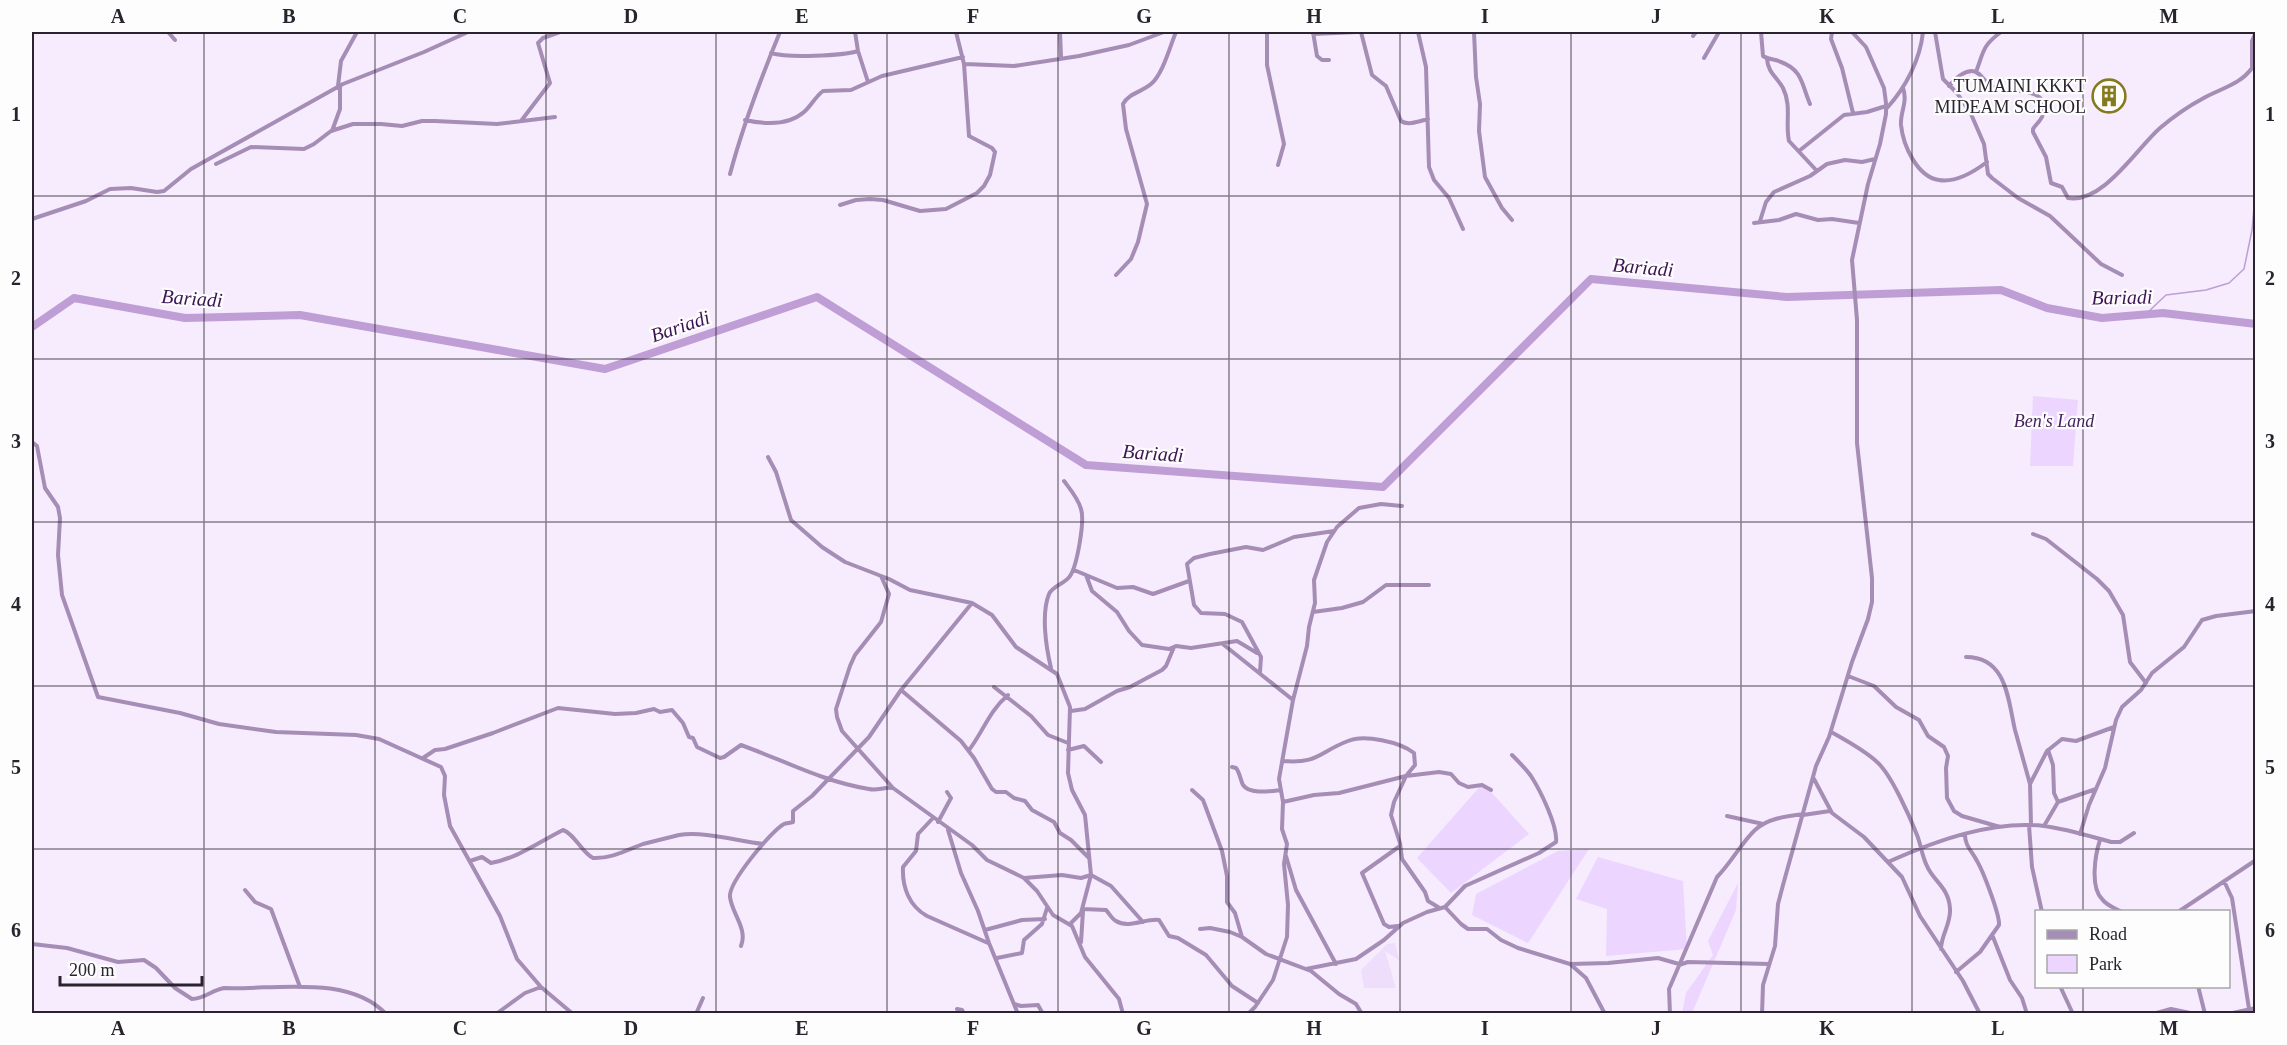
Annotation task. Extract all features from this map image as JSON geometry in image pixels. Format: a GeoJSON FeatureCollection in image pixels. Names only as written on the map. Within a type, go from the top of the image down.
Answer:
{"type":"FeatureCollection","features":[{"type":"Feature","properties":{"kind":"street"},"geometry":{"type":"LineString","coordinates":[[168,32],[175,40]]}},
{"type":"Feature","properties":{"kind":"street"},"geometry":{"type":"LineString","coordinates":[[331,131],[340,109],[341,61],[357,32]]}},
{"type":"Feature","properties":{"kind":"street"},"geometry":{"type":"LineString","coordinates":[[32,219],[86,201],[110,189],[164,191],[191,169],[339,86],[468,32]]}},
{"type":"Feature","properties":{"kind":"street"},"geometry":{"type":"LineString","coordinates":[[521,122],[550,83],[538,43],[543,38],[560,32]]}},
{"type":"Feature","properties":{"kind":"street"},"geometry":{"type":"LineString","coordinates":[[730,174],[745,120],[780,32]]}},
{"type":"Feature","properties":{"kind":"street"},"geometry":{"type":"LineString","coordinates":[[855,32],[858,51],[868,82]]}},
{"type":"Feature","properties":{"kind":"street"},"geometry":{"type":"LineString","coordinates":[[840,205],[870,199],[929,212],[953,206],[977,193],[984,186],[990,175],[995,152],[992,148],[969,136],[964,64],[956,32]]}},
{"type":"Feature","properties":{"kind":"street"},"geometry":{"type":"LineString","coordinates":[[1060,32],[1061,57]]}},
{"type":"Feature","properties":{"kind":"street"},"geometry":{"type":"LineString","coordinates":[[964,64],[1014,66],[1096,53],[1129,45],[1164,32]]}},
{"type":"Feature","properties":{"kind":"street"},"geometry":{"type":"LineString","coordinates":[[1116,275],[1126,266],[1134,252],[1147,204],[1126,129],[1124,104],[1131,95],[1154,81],[1176,32]]}},
{"type":"Feature","properties":{"kind":"street"},"geometry":{"type":"LineString","coordinates":[[1267,32],[1267,65],[1284,144],[1278,165]]}},
{"type":"Feature","properties":{"kind":"street"},"geometry":{"type":"LineString","coordinates":[[1329,60],[1322,60],[1317,56],[1313,33],[1359,32],[1372,75],[1386,86],[1401,121],[1404,123],[1428,119]]}},
{"type":"Feature","properties":{"kind":"street"},"geometry":{"type":"LineString","coordinates":[[1418,32],[1426,67],[1428,150],[1431,174],[1449,198],[1463,229]]}},
{"type":"Feature","properties":{"kind":"street"},"geometry":{"type":"LineString","coordinates":[[1474,32],[1476,78],[1480,104],[1479,131],[1485,177],[1502,208],[1512,220]]}},
{"type":"Feature","properties":{"kind":"street"},"geometry":{"type":"LineString","coordinates":[[1693,36],[1696,32]]}},
{"type":"Feature","properties":{"kind":"street"},"geometry":{"type":"LineString","coordinates":[[1704,58],[1719,32]]}},
{"type":"Feature","properties":{"kind":"street"},"geometry":{"type":"LineString","coordinates":[[1761,32],[1763,56],[1785,63],[1799,73],[1810,104]]}},
{"type":"Feature","properties":{"kind":"street"},"geometry":{"type":"LineString","coordinates":[[1832,32],[1831,39],[1839,58],[1853,113]]}},
{"type":"Feature","properties":{"kind":"street"},"geometry":{"type":"LineString","coordinates":[[1762,1014],[1763,986],[1775,946],[1778,904],[1783,885],[1821,753],[1831,732],[1869,619],[1872,578],[1856,430],[1857,320],[1852,260],[1886,107],[1884,88],[1866,47],[1852,32]]}},
{"type":"Feature","properties":{"kind":"street"},"geometry":{"type":"LineString","coordinates":[[1799,151],[1840,117],[1886,107],[1903,88],[1918,53],[1923,32]]}},
{"type":"Feature","properties":{"kind":"street"},"geometry":{"type":"LineString","coordinates":[[1935,32],[1940,49],[1943,79],[1962,99],[1971,114],[1984,144],[1988,174],[2050,216],[2089,255],[2122,275]]}},
{"type":"Feature","properties":{"kind":"street"},"geometry":{"type":"LineString","coordinates":[[1976,72],[1982,50],[2001,32]]}},
{"type":"Feature","properties":{"kind":"street"},"geometry":{"type":"LineString","coordinates":[[1949,86],[1970,71],[1976,72],[1993,87],[2036,94],[2042,101],[2042,117],[2033,132],[2044,151],[2051,183],[2062,187],[2066,197],[2073,199],[2088,195],[2112,179],[2129,164],[2158,130],[2181,112],[2201,99],[2240,81],[2248,74],[2253,61],[2252,41],[2256,32]]}},
{"type":"Feature","properties":{"kind":"street"},"geometry":{"type":"LineString","coordinates":[[771,53],[789,56],[839,55],[858,51]]}},
{"type":"Feature","properties":{"kind":"street"},"geometry":{"type":"LineString","coordinates":[[745,120],[771,123],[786,120],[805,111],[823,92],[851,90],[868,82],[963,57]]}},
{"type":"Feature","properties":{"kind":"street"},"geometry":{"type":"LineString","coordinates":[[1767,59],[1769,71],[1783,89],[1787,100],[1789,141],[1817,171]]}},
{"type":"Feature","properties":{"kind":"street"},"geometry":{"type":"LineString","coordinates":[[1903,88],[1906,101],[1901,123],[1906,150],[1924,172],[1940,181],[1953,179],[1987,162]]}},
{"type":"Feature","properties":{"kind":"street"},"geometry":{"type":"LineString","coordinates":[[216,164],[251,147],[304,148],[323,139],[339,127],[368,123],[402,126],[422,121],[521,122],[555,117]]}},
{"type":"Feature","properties":{"kind":"street"},"geometry":{"type":"LineString","coordinates":[[1859,223],[1832,219],[1818,220],[1797,214],[1779,220],[1757,222],[1771,193],[1836,161],[1862,162],[1876,158]]}},
{"type":"Feature","properties":{"kind":"street"},"geometry":{"type":"LineString","coordinates":[[32,442],[37,446],[45,488],[58,507],[60,518],[58,555],[62,595],[98,697],[180,713],[219,724],[276,732],[356,735],[380,739],[441,766],[450,825],[500,916],[517,959],[542,987],[573,1014]]}},
{"type":"Feature","properties":{"kind":"street"},"geometry":{"type":"LineString","coordinates":[[768,458],[776,472],[791,520],[832,554],[845,562],[910,590],[972,603],[992,615],[1016,647],[1032,660],[1051,668]]}},
{"type":"Feature","properties":{"kind":"street"},"geometry":{"type":"LineString","coordinates":[[1064,481],[1074,494],[1082,511],[1074,570],[1067,580],[1051,590],[1048,598],[1045,639],[1051,668],[1060,679],[1071,711],[1068,743],[1069,782],[1084,812],[1091,875],[1083,910],[1081,946]]}},
{"type":"Feature","properties":{"kind":"street"},"geometry":{"type":"LineString","coordinates":[[1248,1014],[1273,980],[1286,941],[1288,921],[1284,864],[1287,842],[1281,826],[1283,802],[1279,779],[1293,700],[1315,603],[1313,583],[1324,550],[1334,531],[1359,508],[1381,504],[1402,507]]}},
{"type":"Feature","properties":{"kind":"street"},"geometry":{"type":"LineString","coordinates":[[1260,672],[1261,657],[1240,620],[1225,614],[1198,611],[1194,605],[1186,564],[1194,558],[1246,547],[1263,550],[1294,537],[1334,531]]}},
{"type":"Feature","properties":{"kind":"street"},"geometry":{"type":"LineString","coordinates":[[2033,534],[2046,539],[2109,591],[2123,615],[2130,662],[2146,683]]}},
{"type":"Feature","properties":{"kind":"street"},"geometry":{"type":"LineString","coordinates":[[1074,570],[1117,588],[1133,587],[1153,594],[1189,581]]}},
{"type":"Feature","properties":{"kind":"street"},"geometry":{"type":"LineString","coordinates":[[1086,575],[1092,591],[1116,612],[1138,642],[1169,649],[1224,645],[1237,641],[1258,654]]}},
{"type":"Feature","properties":{"kind":"street"},"geometry":{"type":"LineString","coordinates":[[881,576],[889,589],[889,594],[881,622],[855,654],[836,709],[839,724],[847,738],[893,788],[972,845],[987,860],[1024,878],[1053,915],[1070,924],[1086,957],[1119,999],[1123,1014]]}},
{"type":"Feature","properties":{"kind":"street"},"geometry":{"type":"LineString","coordinates":[[1313,612],[1363,602],[1386,585],[1429,585]]}},
{"type":"Feature","properties":{"kind":"street"},"geometry":{"type":"LineString","coordinates":[[741,946],[743,935],[732,905],[730,891],[738,875],[783,825],[792,822],[793,811],[812,796],[858,750],[901,690],[972,603]]}},
{"type":"Feature","properties":{"kind":"street"},"geometry":{"type":"LineString","coordinates":[[2080,834],[2105,768],[2118,713],[2122,707],[2146,683],[2154,670],[2184,647],[2202,620],[2256,611]]}},
{"type":"Feature","properties":{"kind":"street"},"geometry":{"type":"LineString","coordinates":[[1224,645],[1293,700]]}},
{"type":"Feature","properties":{"kind":"street"},"geometry":{"type":"LineString","coordinates":[[1071,711],[1085,709],[1162,670],[1174,647]]}},
{"type":"Feature","properties":{"kind":"street"},"geometry":{"type":"LineString","coordinates":[[1966,657],[1986,661],[2007,687],[2030,784],[2032,867],[2042,910]]}},
{"type":"Feature","properties":{"kind":"street"},"geometry":{"type":"LineString","coordinates":[[1848,676],[1874,686],[1896,707],[1919,720],[1928,736],[1944,747],[1948,756],[1947,798],[1954,811],[1962,816],[2001,828]]}},
{"type":"Feature","properties":{"kind":"street"},"geometry":{"type":"LineString","coordinates":[[994,687],[1008,695],[1048,735],[1068,743]]}},
{"type":"Feature","properties":{"kind":"street"},"geometry":{"type":"LineString","coordinates":[[901,690],[944,725],[969,751],[992,789],[996,792],[1006,792],[1012,797],[1025,801],[1032,810],[1054,822],[1060,833],[1089,857]]}},
{"type":"Feature","properties":{"kind":"street"},"geometry":{"type":"LineString","coordinates":[[969,751],[982,732],[988,716],[1008,695]]}},
{"type":"Feature","properties":{"kind":"street"},"geometry":{"type":"LineString","coordinates":[[423,758],[435,750],[445,749],[493,733],[558,708],[615,714],[654,709],[660,712],[674,711],[689,737],[693,738],[695,745],[706,753],[722,758],[741,745],[828,779],[870,790],[893,788]]}},
{"type":"Feature","properties":{"kind":"street"},"geometry":{"type":"LineString","coordinates":[[2030,784],[2048,750],[2061,740],[2076,741],[2115,726]]}},
{"type":"Feature","properties":{"kind":"street"},"geometry":{"type":"LineString","coordinates":[[1831,732],[1878,763],[1885,771],[1914,826],[1927,868],[1941,884],[1949,902],[1950,916],[1942,933],[1941,950]]}},
{"type":"Feature","properties":{"kind":"street"},"geometry":{"type":"LineString","coordinates":[[1283,760],[1300,762],[1316,759],[1349,740],[1393,742],[1402,745],[1415,756],[1415,765],[1406,776],[1391,812],[1402,859],[1425,892],[1428,901],[1439,908]]}},
{"type":"Feature","properties":{"kind":"street"},"geometry":{"type":"LineString","coordinates":[[1068,750],[1084,746],[1101,762]]}},
{"type":"Feature","properties":{"kind":"street"},"geometry":{"type":"LineString","coordinates":[[2048,750],[2053,765],[2054,793],[2058,802]]}},
{"type":"Feature","properties":{"kind":"street"},"geometry":{"type":"LineString","coordinates":[[1306,969],[1336,964],[1364,955],[1398,926],[1445,907],[1465,886],[1539,853],[1556,842],[1556,833],[1530,774],[1512,755]]}},
{"type":"Feature","properties":{"kind":"street"},"geometry":{"type":"LineString","coordinates":[[1232,767],[1241,773],[1243,785],[1248,790],[1281,790]]}},
{"type":"Feature","properties":{"kind":"street"},"geometry":{"type":"LineString","coordinates":[[1283,802],[1314,795],[1339,793],[1406,776],[1439,772],[1448,773],[1462,785],[1468,787],[1482,785],[1491,790]]}},
{"type":"Feature","properties":{"kind":"street"},"geometry":{"type":"LineString","coordinates":[[1814,778],[1830,812],[1864,837],[1902,877],[1920,916],[1980,1014]]}},
{"type":"Feature","properties":{"kind":"street"},"geometry":{"type":"LineString","coordinates":[[2044,826],[2058,802],[2096,789]]}},
{"type":"Feature","properties":{"kind":"street"},"geometry":{"type":"LineString","coordinates":[[1192,790],[1203,800],[1222,851],[1227,870],[1227,902],[1235,914],[1242,938]]}},
{"type":"Feature","properties":{"kind":"street"},"geometry":{"type":"LineString","coordinates":[[938,822],[951,798],[947,792]]}},
{"type":"Feature","properties":{"kind":"street"},"geometry":{"type":"LineString","coordinates":[[1670,1014],[1668,994],[1714,882],[1755,830],[1764,824],[1785,817],[1830,812]]}},
{"type":"Feature","properties":{"kind":"street"},"geometry":{"type":"LineString","coordinates":[[1727,816],[1764,824]]}},
{"type":"Feature","properties":{"kind":"street"},"geometry":{"type":"LineString","coordinates":[[933,818],[918,834],[916,851],[903,867],[904,882],[910,901],[927,916],[989,943]]}},
{"type":"Feature","properties":{"kind":"street"},"geometry":{"type":"LineString","coordinates":[[1888,862],[1922,848],[1965,835],[2001,828],[2044,826],[2120,842],[2134,833]]}},
{"type":"Feature","properties":{"kind":"street"},"geometry":{"type":"LineString","coordinates":[[947,828],[961,873],[1018,1014]]}},
{"type":"Feature","properties":{"kind":"street"},"geometry":{"type":"LineString","coordinates":[[470,861],[482,857],[491,863],[506,859],[563,830],[568,831],[582,850],[593,858],[608,857],[643,844],[683,835],[706,834],[764,844]]}},
{"type":"Feature","properties":{"kind":"street"},"geometry":{"type":"LineString","coordinates":[[1956,972],[1980,952],[1993,937],[1999,925],[1998,911],[1978,863],[1966,846],[1965,835]]}},
{"type":"Feature","properties":{"kind":"street"},"geometry":{"type":"LineString","coordinates":[[2100,839],[2095,854],[2096,888],[2102,899],[2119,910]]}},
{"type":"Feature","properties":{"kind":"street"},"geometry":{"type":"LineString","coordinates":[[1398,926],[1389,927],[1384,924],[1362,873],[1400,846]]}},
{"type":"Feature","properties":{"kind":"street"},"geometry":{"type":"LineString","coordinates":[[1286,855],[1296,890],[1336,964]]}},
{"type":"Feature","properties":{"kind":"street"},"geometry":{"type":"LineString","coordinates":[[2181,910],[2256,860]]}},
{"type":"Feature","properties":{"kind":"street"},"geometry":{"type":"LineString","coordinates":[[1024,878],[1062,875],[1081,878],[1091,875],[1111,886],[1143,922]]}},
{"type":"Feature","properties":{"kind":"street"},"geometry":{"type":"LineString","coordinates":[[2224,881],[2232,898],[2249,1009]]}},
{"type":"Feature","properties":{"kind":"street"},"geometry":{"type":"LineString","coordinates":[[245,890],[255,902],[271,909],[300,987]]}},
{"type":"Feature","properties":{"kind":"street"},"geometry":{"type":"LineString","coordinates":[[1445,907],[1470,930],[1491,930],[1501,940],[1512,946],[1570,964],[1658,958],[1678,965],[1688,962],[1769,964]]}},
{"type":"Feature","properties":{"kind":"street"},"geometry":{"type":"LineString","coordinates":[[997,958],[1022,953],[1024,940],[1039,928],[1045,918],[1047,908]]}},
{"type":"Feature","properties":{"kind":"street"},"geometry":{"type":"LineString","coordinates":[[1083,910],[1106,910],[1116,921],[1143,922],[1156,919],[1160,921],[1169,936],[1178,938],[1206,955],[1232,986],[1256,1005]]}},
{"type":"Feature","properties":{"kind":"street"},"geometry":{"type":"LineString","coordinates":[[1070,924],[1083,910]]}},
{"type":"Feature","properties":{"kind":"street"},"geometry":{"type":"LineString","coordinates":[[985,930],[1022,920],[1045,918]]}},
{"type":"Feature","properties":{"kind":"street"},"geometry":{"type":"LineString","coordinates":[[1200,929],[1218,929],[1242,938],[1266,954],[1306,969],[1356,1004],[1362,1014]]}},
{"type":"Feature","properties":{"kind":"street"},"geometry":{"type":"LineString","coordinates":[[1993,937],[2010,980],[2022,998],[2027,1014]]}},
{"type":"Feature","properties":{"kind":"street"},"geometry":{"type":"LineString","coordinates":[[32,944],[67,948],[117,962],[144,960],[156,968],[175,988],[192,999],[202,998],[217,989],[224,988],[327,988],[368,998],[386,1014]]}},
{"type":"Feature","properties":{"kind":"street"},"geometry":{"type":"LineString","coordinates":[[1570,964],[1586,978],[1605,1014]]}},
{"type":"Feature","properties":{"kind":"street"},"geometry":{"type":"LineString","coordinates":[[496,1014],[525,993],[542,987]]}},
{"type":"Feature","properties":{"kind":"street"},"geometry":{"type":"LineString","coordinates":[[2060,988],[2073,1014]]}},
{"type":"Feature","properties":{"kind":"street"},"geometry":{"type":"LineString","coordinates":[[2198,988],[2205,1014]]}},
{"type":"Feature","properties":{"kind":"street"},"geometry":{"type":"LineString","coordinates":[[696,1014],[703,998]]}},
{"type":"Feature","properties":{"kind":"street"},"geometry":{"type":"LineString","coordinates":[[1014,1004],[1038,1005],[1042,1014]]}},
{"type":"Feature","properties":{"kind":"street"},"geometry":{"type":"LineString","coordinates":[[1255,1014],[1256,1005]]}},
{"type":"Feature","properties":{"kind":"street"},"geometry":{"type":"LineString","coordinates":[[2228,1014],[2256,1008]]}},
{"type":"Feature","properties":{"kind":"street"},"geometry":{"type":"LineString","coordinates":[[957,1009],[961,1009],[964,1014]]}},
{"type":"Feature","properties":{"kind":"street"},"geometry":{"type":"LineString","coordinates":[[2153,1014],[2179,1010],[2195,1014]]}},
{"type":"Feature","properties":{"kind":"shaded area"},"geometry":{"type":"Polygon","coordinates":[[[1395,943],[1399,960],[1385,951],[1396,988],[1364,988],[1361,970],[1387,944],[1395,943]]]}},
{"type":"Feature","properties":{"kind":"green space","name":"Ben's Land"},"geometry":{"type":"Polygon","coordinates":[[[2033,396],[2078,400],[2073,466],[2030,466],[2033,396]]]}},
{"type":"Feature","properties":{"kind":"green space"},"geometry":{"type":"Polygon","coordinates":[[[1483,783],[1529,834],[1451,893],[1417,858],[1483,783]]]}},
{"type":"Feature","properties":{"kind":"green space"},"geometry":{"type":"Polygon","coordinates":[[[1589,849],[1528,943],[1472,915],[1476,894],[1558,851],[1589,849]]]}},
{"type":"Feature","properties":{"kind":"green space"},"geometry":{"type":"Polygon","coordinates":[[[1598,857],[1683,881],[1687,949],[1606,956],[1607,909],[1576,899],[1598,857]]]}},
{"type":"Feature","properties":{"kind":"green space"},"geometry":{"type":"Polygon","coordinates":[[[1738,883],[1736,910],[1692,1013],[1682,1014],[1686,993],[1713,955],[1708,941],[1738,883]]]}},
{"type":"Feature","properties":{"kind":"waterway"},"geometry":{"type":"LineString","coordinates":[[2146,314],[2166,295],[2206,290],[2229,283],[2244,269],[2252,230],[2256,184]]}},
{"type":"Feature","properties":{"kind":"waterway","name":"Bariadi"},"geometry":{"type":"LineString","coordinates":[[32,327],[74,298],[185,318],[300,315],[605,369],[817,297],[1086,465],[1383,487],[1591,279],[1787,297],[2001,290],[2047,308],[2102,318],[2163,313],[2256,324]]}},
{"type":"Feature","properties":{"kind":"place","name":"TUMAINI KKKT MIDEAM SCHOOL"},"geometry":{"type":"Point","coordinates":[2109,96]}}]}
